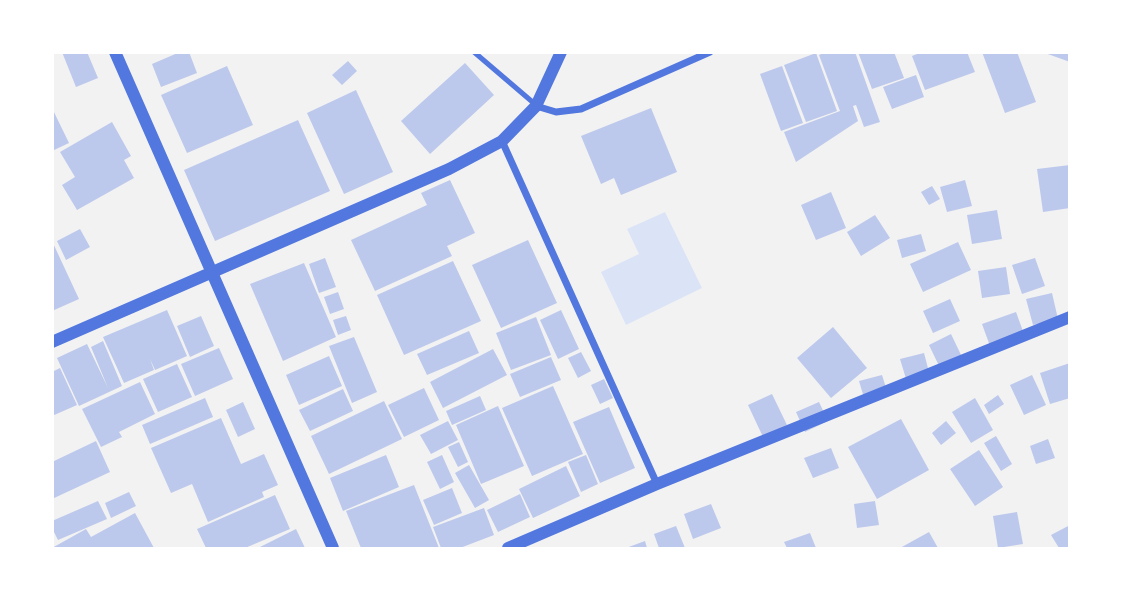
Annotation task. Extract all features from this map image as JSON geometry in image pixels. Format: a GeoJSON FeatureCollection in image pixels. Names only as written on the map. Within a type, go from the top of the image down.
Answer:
{"type":"FeatureCollection","features":[{"type":"Feature","properties":{"kind":"street"},"geometry":{"type":"LineString","coordinates":[[115,52],[332,548]]}},
{"type":"Feature","properties":{"kind":"street"},"geometry":{"type":"LineString","coordinates":[[52,342],[449,169],[502,141],[536,106],[561,52]]}},
{"type":"Feature","properties":{"kind":"street"},"geometry":{"type":"LineString","coordinates":[[536,106],[556,112],[581,109],[710,52]]}},
{"type":"Feature","properties":{"kind":"street"},"geometry":{"type":"LineString","coordinates":[[502,141],[657,484]]}},
{"type":"Feature","properties":{"kind":"street"},"geometry":{"type":"LineString","coordinates":[[508,548],[657,484],[1069,317]]}},
{"type":"Feature","properties":{"kind":"lane"},"geometry":{"type":"LineString","coordinates":[[474,52],[536,106]]}},
{"type":"Feature","properties":{"kind":"shaded area"},"geometry":{"type":"Polygon","coordinates":[[[665,212],[702,288],[626,325],[601,272],[639,254],[627,229],[665,212]]]}},
{"type":"Feature","properties":{"kind":"building"},"geometry":{"type":"Polygon","coordinates":[[[62,52],[87,52],[98,78],[76,87],[62,52]]]}},
{"type":"Feature","properties":{"kind":"building"},"geometry":{"type":"Polygon","coordinates":[[[180,52],[189,52],[197,73],[161,87],[152,64],[180,52]]]}},
{"type":"Feature","properties":{"kind":"building"},"geometry":{"type":"Polygon","coordinates":[[[826,52],[855,52],[880,122],[864,127],[856,105],[853,106],[858,121],[796,162],[784,132],[840,111],[819,55],[826,52]]]}},
{"type":"Feature","properties":{"kind":"building"},"geometry":{"type":"Polygon","coordinates":[[[858,52],[894,52],[904,78],[872,89],[858,52]]]}},
{"type":"Feature","properties":{"kind":"building"},"geometry":{"type":"Polygon","coordinates":[[[922,52],[967,52],[975,72],[925,90],[912,56],[922,52]]]}},
{"type":"Feature","properties":{"kind":"building"},"geometry":{"type":"Polygon","coordinates":[[[982,52],[1017,52],[1036,102],[1005,113],[982,52]]]}},
{"type":"Feature","properties":{"kind":"building"},"geometry":{"type":"Polygon","coordinates":[[[1070,52],[1070,62],[1045,53],[1070,52]]]}},
{"type":"Feature","properties":{"kind":"building"},"geometry":{"type":"Polygon","coordinates":[[[816,53],[837,111],[806,122],[784,65],[816,53]]]}},
{"type":"Feature","properties":{"kind":"building"},"geometry":{"type":"Polygon","coordinates":[[[348,61],[357,71],[342,85],[332,75],[348,61]]]}},
{"type":"Feature","properties":{"kind":"building"},"geometry":{"type":"Polygon","coordinates":[[[465,63],[494,95],[430,154],[401,121],[465,63]]]}},
{"type":"Feature","properties":{"kind":"building"},"geometry":{"type":"Polygon","coordinates":[[[227,66],[253,125],[187,153],[161,95],[227,66]]]}},
{"type":"Feature","properties":{"kind":"building"},"geometry":{"type":"Polygon","coordinates":[[[782,66],[803,123],[781,131],[760,74],[782,66]]]}},
{"type":"Feature","properties":{"kind":"building"},"geometry":{"type":"Polygon","coordinates":[[[916,75],[924,97],[892,109],[883,87],[916,75]]]}},
{"type":"Feature","properties":{"kind":"building"},"geometry":{"type":"Polygon","coordinates":[[[356,90],[393,172],[344,194],[307,113],[356,90]]]}},
{"type":"Feature","properties":{"kind":"building"},"geometry":{"type":"Polygon","coordinates":[[[52,108],[69,143],[52,151],[52,108]]]}},
{"type":"Feature","properties":{"kind":"building"},"geometry":{"type":"Polygon","coordinates":[[[651,108],[677,172],[621,195],[614,178],[601,184],[581,136],[651,108]]]}},
{"type":"Feature","properties":{"kind":"building"},"geometry":{"type":"Polygon","coordinates":[[[298,120],[330,191],[215,241],[184,170],[298,120]]]}},
{"type":"Feature","properties":{"kind":"building"},"geometry":{"type":"Polygon","coordinates":[[[112,122],[131,156],[124,160],[134,178],[77,210],[62,185],[75,177],[60,152],[112,122]]]}},
{"type":"Feature","properties":{"kind":"building"},"geometry":{"type":"Polygon","coordinates":[[[1070,165],[1070,208],[1043,212],[1037,169],[1070,165]]]}},
{"type":"Feature","properties":{"kind":"building"},"geometry":{"type":"Polygon","coordinates":[[[450,180],[475,233],[447,246],[452,256],[375,291],[351,240],[427,205],[421,193],[450,180]]]}},
{"type":"Feature","properties":{"kind":"building"},"geometry":{"type":"Polygon","coordinates":[[[965,180],[972,206],[947,212],[940,187],[965,180]]]}},
{"type":"Feature","properties":{"kind":"building"},"geometry":{"type":"Polygon","coordinates":[[[932,186],[940,199],[929,205],[921,192],[932,186]]]}},
{"type":"Feature","properties":{"kind":"building"},"geometry":{"type":"Polygon","coordinates":[[[831,192],[846,228],[816,240],[801,205],[831,192]]]}},
{"type":"Feature","properties":{"kind":"building"},"geometry":{"type":"Polygon","coordinates":[[[997,210],[1002,239],[972,244],[967,215],[997,210]]]}},
{"type":"Feature","properties":{"kind":"building"},"geometry":{"type":"Polygon","coordinates":[[[875,215],[890,238],[861,256],[847,232],[875,215]]]}},
{"type":"Feature","properties":{"kind":"building"},"geometry":{"type":"Polygon","coordinates":[[[80,229],[90,247],[66,260],[57,241],[80,229]]]}},
{"type":"Feature","properties":{"kind":"building"},"geometry":{"type":"Polygon","coordinates":[[[921,234],[926,251],[902,258],[897,240],[921,234]]]}},
{"type":"Feature","properties":{"kind":"building"},"geometry":{"type":"Polygon","coordinates":[[[528,240],[557,303],[501,328],[472,265],[528,240]]]}},
{"type":"Feature","properties":{"kind":"building"},"geometry":{"type":"Polygon","coordinates":[[[52,241],[79,299],[52,311],[52,241]]]}},
{"type":"Feature","properties":{"kind":"building"},"geometry":{"type":"Polygon","coordinates":[[[958,242],[971,270],[923,292],[910,264],[958,242]]]}},
{"type":"Feature","properties":{"kind":"building"},"geometry":{"type":"Polygon","coordinates":[[[325,258],[336,287],[319,293],[309,264],[325,258]]]}},
{"type":"Feature","properties":{"kind":"building"},"geometry":{"type":"Polygon","coordinates":[[[1035,258],[1045,286],[1022,294],[1012,265],[1035,258]]]}},
{"type":"Feature","properties":{"kind":"building"},"geometry":{"type":"Polygon","coordinates":[[[453,261],[481,321],[404,355],[377,295],[453,261]]]}},
{"type":"Feature","properties":{"kind":"building"},"geometry":{"type":"Polygon","coordinates":[[[304,263],[336,337],[283,361],[250,284],[304,263]]]}},
{"type":"Feature","properties":{"kind":"building"},"geometry":{"type":"Polygon","coordinates":[[[1006,267],[1010,294],[982,298],[978,271],[1006,267]]]}},
{"type":"Feature","properties":{"kind":"building"},"geometry":{"type":"Polygon","coordinates":[[[338,292],[344,309],[330,314],[324,297],[338,292]]]}},
{"type":"Feature","properties":{"kind":"building"},"geometry":{"type":"Polygon","coordinates":[[[1052,293],[1058,319],[1033,325],[1026,299],[1052,293]]]}},
{"type":"Feature","properties":{"kind":"building"},"geometry":{"type":"Polygon","coordinates":[[[950,299],[960,321],[933,333],[923,311],[950,299]]]}},
{"type":"Feature","properties":{"kind":"building"},"geometry":{"type":"Polygon","coordinates":[[[167,310],[187,356],[155,370],[150,359],[154,370],[124,383],[103,337],[167,310]]]}},
{"type":"Feature","properties":{"kind":"building"},"geometry":{"type":"Polygon","coordinates":[[[561,310],[579,349],[558,359],[540,320],[561,310]]]}},
{"type":"Feature","properties":{"kind":"building"},"geometry":{"type":"Polygon","coordinates":[[[1016,312],[1024,334],[990,346],[982,324],[1016,312]]]}},
{"type":"Feature","properties":{"kind":"building"},"geometry":{"type":"Polygon","coordinates":[[[201,316],[214,346],[190,357],[177,326],[201,316]]]}},
{"type":"Feature","properties":{"kind":"building"},"geometry":{"type":"Polygon","coordinates":[[[346,316],[351,330],[338,335],[333,320],[346,316]]]}},
{"type":"Feature","properties":{"kind":"building"},"geometry":{"type":"Polygon","coordinates":[[[536,317],[551,355],[511,370],[496,333],[536,317]]]}},
{"type":"Feature","properties":{"kind":"building"},"geometry":{"type":"Polygon","coordinates":[[[833,327],[867,368],[831,398],[797,358],[833,327]]]}},
{"type":"Feature","properties":{"kind":"building"},"geometry":{"type":"Polygon","coordinates":[[[469,331],[479,353],[427,375],[417,354],[469,331]]]}},
{"type":"Feature","properties":{"kind":"building"},"geometry":{"type":"Polygon","coordinates":[[[951,334],[963,359],[941,370],[929,345],[951,334]]]}},
{"type":"Feature","properties":{"kind":"building"},"geometry":{"type":"Polygon","coordinates":[[[354,337],[377,392],[352,403],[329,346],[354,337]]]}},
{"type":"Feature","properties":{"kind":"building"},"geometry":{"type":"Polygon","coordinates":[[[103,341],[122,386],[79,406],[57,358],[87,344],[108,388],[91,347],[103,341]]]}},
{"type":"Feature","properties":{"kind":"building"},"geometry":{"type":"Polygon","coordinates":[[[219,348],[233,379],[195,396],[181,364],[219,348]]]}},
{"type":"Feature","properties":{"kind":"building"},"geometry":{"type":"Polygon","coordinates":[[[493,349],[507,375],[443,408],[430,382],[493,349]]]}},
{"type":"Feature","properties":{"kind":"building"},"geometry":{"type":"Polygon","coordinates":[[[581,352],[591,371],[578,378],[568,358],[581,352]]]}},
{"type":"Feature","properties":{"kind":"building"},"geometry":{"type":"Polygon","coordinates":[[[924,353],[930,376],[907,382],[900,359],[924,353]]]}},
{"type":"Feature","properties":{"kind":"building"},"geometry":{"type":"Polygon","coordinates":[[[329,356],[342,386],[299,405],[286,375],[329,356]]]}},
{"type":"Feature","properties":{"kind":"building"},"geometry":{"type":"Polygon","coordinates":[[[551,357],[561,380],[520,397],[510,374],[551,357]]]}},
{"type":"Feature","properties":{"kind":"building"},"geometry":{"type":"Polygon","coordinates":[[[1070,363],[1070,398],[1050,404],[1040,373],[1070,363]]]}},
{"type":"Feature","properties":{"kind":"building"},"geometry":{"type":"Polygon","coordinates":[[[177,364],[192,397],[158,412],[143,379],[177,364]]]}},
{"type":"Feature","properties":{"kind":"building"},"geometry":{"type":"Polygon","coordinates":[[[60,368],[77,405],[52,416],[52,372],[60,368]]]}},
{"type":"Feature","properties":{"kind":"building"},"geometry":{"type":"Polygon","coordinates":[[[882,375],[888,394],[865,401],[859,381],[882,375]]]}},
{"type":"Feature","properties":{"kind":"building"},"geometry":{"type":"Polygon","coordinates":[[[1032,375],[1046,405],[1024,415],[1010,385],[1032,375]]]}},
{"type":"Feature","properties":{"kind":"building"},"geometry":{"type":"Polygon","coordinates":[[[604,379],[613,398],[600,404],[591,385],[604,379]]]}},
{"type":"Feature","properties":{"kind":"building"},"geometry":{"type":"Polygon","coordinates":[[[140,382],[155,414],[119,432],[122,437],[101,447],[82,409],[140,382]]]}},
{"type":"Feature","properties":{"kind":"building"},"geometry":{"type":"Polygon","coordinates":[[[553,386],[583,454],[532,476],[502,408],[553,386]]]}},
{"type":"Feature","properties":{"kind":"building"},"geometry":{"type":"Polygon","coordinates":[[[424,388],[439,420],[404,437],[388,405],[424,388]]]}},
{"type":"Feature","properties":{"kind":"building"},"geometry":{"type":"Polygon","coordinates":[[[343,389],[353,411],[310,431],[299,410],[343,389]]]}},
{"type":"Feature","properties":{"kind":"building"},"geometry":{"type":"Polygon","coordinates":[[[772,394],[787,425],[763,437],[748,405],[772,394]]]}},
{"type":"Feature","properties":{"kind":"building"},"geometry":{"type":"Polygon","coordinates":[[[998,395],[1004,404],[989,414],[984,405],[998,395]]]}},
{"type":"Feature","properties":{"kind":"building"},"geometry":{"type":"Polygon","coordinates":[[[480,396],[486,410],[452,425],[446,411],[480,396]]]}},
{"type":"Feature","properties":{"kind":"building"},"geometry":{"type":"Polygon","coordinates":[[[205,398],[213,417],[150,444],[142,425],[205,398]]]}},
{"type":"Feature","properties":{"kind":"building"},"geometry":{"type":"Polygon","coordinates":[[[975,398],[993,430],[971,443],[952,412],[975,398]]]}},
{"type":"Feature","properties":{"kind":"building"},"geometry":{"type":"Polygon","coordinates":[[[384,401],[402,439],[329,474],[311,436],[384,401]]]}},
{"type":"Feature","properties":{"kind":"building"},"geometry":{"type":"Polygon","coordinates":[[[243,402],[255,429],[238,437],[226,410],[243,402]]]}},
{"type":"Feature","properties":{"kind":"building"},"geometry":{"type":"Polygon","coordinates":[[[819,402],[828,421],[805,432],[796,412],[819,402]]]}},
{"type":"Feature","properties":{"kind":"building"},"geometry":{"type":"Polygon","coordinates":[[[498,406],[524,466],[481,484],[456,425],[498,406]]]}},
{"type":"Feature","properties":{"kind":"building"},"geometry":{"type":"Polygon","coordinates":[[[609,407],[635,468],[600,483],[573,422],[609,407]]]}},
{"type":"Feature","properties":{"kind":"building"},"geometry":{"type":"Polygon","coordinates":[[[221,418],[241,464],[264,454],[278,485],[262,492],[264,497],[208,522],[192,484],[171,493],[151,448],[221,418]]]}},
{"type":"Feature","properties":{"kind":"building"},"geometry":{"type":"Polygon","coordinates":[[[901,419],[929,470],[877,499],[848,447],[901,419]]]}},
{"type":"Feature","properties":{"kind":"building"},"geometry":{"type":"Polygon","coordinates":[[[448,421],[458,440],[431,454],[420,435],[448,421]]]}},
{"type":"Feature","properties":{"kind":"building"},"geometry":{"type":"Polygon","coordinates":[[[946,421],[956,433],[941,445],[932,433],[946,421]]]}},
{"type":"Feature","properties":{"kind":"building"},"geometry":{"type":"Polygon","coordinates":[[[996,436],[1012,464],[1001,471],[984,443],[996,436]]]}},
{"type":"Feature","properties":{"kind":"building"},"geometry":{"type":"Polygon","coordinates":[[[1048,439],[1055,458],[1036,464],[1030,446],[1048,439]]]}},
{"type":"Feature","properties":{"kind":"building"},"geometry":{"type":"Polygon","coordinates":[[[96,441],[110,472],[52,499],[52,462],[96,441]]]}},
{"type":"Feature","properties":{"kind":"building"},"geometry":{"type":"Polygon","coordinates":[[[459,442],[468,462],[458,467],[448,447],[459,442]]]}},
{"type":"Feature","properties":{"kind":"building"},"geometry":{"type":"Polygon","coordinates":[[[831,448],[839,468],[813,478],[804,458],[831,448]]]}},
{"type":"Feature","properties":{"kind":"building"},"geometry":{"type":"Polygon","coordinates":[[[979,450],[1003,487],[975,506],[950,469],[979,450]]]}},
{"type":"Feature","properties":{"kind":"building"},"geometry":{"type":"Polygon","coordinates":[[[386,455],[399,487],[343,511],[330,478],[386,455]]]}},
{"type":"Feature","properties":{"kind":"building"},"geometry":{"type":"Polygon","coordinates":[[[442,455],[454,482],[440,489],[427,462],[442,455]]]}},
{"type":"Feature","properties":{"kind":"building"},"geometry":{"type":"Polygon","coordinates":[[[586,455],[598,484],[581,492],[568,462],[586,455]]]}},
{"type":"Feature","properties":{"kind":"building"},"geometry":{"type":"Polygon","coordinates":[[[469,465],[489,500],[475,508],[455,473],[469,465]]]}},
{"type":"Feature","properties":{"kind":"building"},"geometry":{"type":"Polygon","coordinates":[[[566,466],[580,496],[533,518],[519,489],[566,466]]]}},
{"type":"Feature","properties":{"kind":"building"},"geometry":{"type":"Polygon","coordinates":[[[414,485],[439,548],[361,548],[346,511],[414,485]]]}},
{"type":"Feature","properties":{"kind":"building"},"geometry":{"type":"Polygon","coordinates":[[[452,488],[462,513],[434,525],[423,500],[452,488]]]}},
{"type":"Feature","properties":{"kind":"building"},"geometry":{"type":"Polygon","coordinates":[[[129,492],[136,506],[111,518],[105,503],[129,492]]]}},
{"type":"Feature","properties":{"kind":"building"},"geometry":{"type":"Polygon","coordinates":[[[520,494],[530,517],[498,532],[487,510],[520,494]]]}},
{"type":"Feature","properties":{"kind":"building"},"geometry":{"type":"Polygon","coordinates":[[[275,495],[290,529],[245,548],[206,548],[197,529],[275,495]]]}},
{"type":"Feature","properties":{"kind":"building"},"geometry":{"type":"Polygon","coordinates":[[[98,501],[107,519],[58,540],[52,528],[52,521],[98,501]]]}},
{"type":"Feature","properties":{"kind":"building"},"geometry":{"type":"Polygon","coordinates":[[[875,501],[879,525],[857,528],[854,504],[875,501]]]}},
{"type":"Feature","properties":{"kind":"building"},"geometry":{"type":"Polygon","coordinates":[[[711,504],[721,528],[693,539],[684,514],[711,504]]]}},
{"type":"Feature","properties":{"kind":"building"},"geometry":{"type":"Polygon","coordinates":[[[484,508],[494,535],[460,548],[441,548],[433,527],[484,508]]]}},
{"type":"Feature","properties":{"kind":"building"},"geometry":{"type":"Polygon","coordinates":[[[1017,512],[1023,544],[998,548],[993,516],[1017,512]]]}},
{"type":"Feature","properties":{"kind":"building"},"geometry":{"type":"Polygon","coordinates":[[[135,513],[154,548],[52,548],[86,529],[91,537],[135,513]]]}},
{"type":"Feature","properties":{"kind":"building"},"geometry":{"type":"Polygon","coordinates":[[[1070,525],[1070,548],[1059,548],[1051,535],[1070,525]]]}},
{"type":"Feature","properties":{"kind":"building"},"geometry":{"type":"Polygon","coordinates":[[[676,526],[685,548],[659,548],[654,534],[676,526]]]}},
{"type":"Feature","properties":{"kind":"building"},"geometry":{"type":"Polygon","coordinates":[[[296,529],[305,548],[258,548],[296,529]]]}},
{"type":"Feature","properties":{"kind":"building"},"geometry":{"type":"Polygon","coordinates":[[[929,532],[938,548],[900,548],[929,532]]]}},
{"type":"Feature","properties":{"kind":"building"},"geometry":{"type":"Polygon","coordinates":[[[810,533],[816,548],[787,548],[784,542],[810,533]]]}},
{"type":"Feature","properties":{"kind":"building"},"geometry":{"type":"Polygon","coordinates":[[[645,541],[647,548],[626,548],[645,541]]]}}]}
